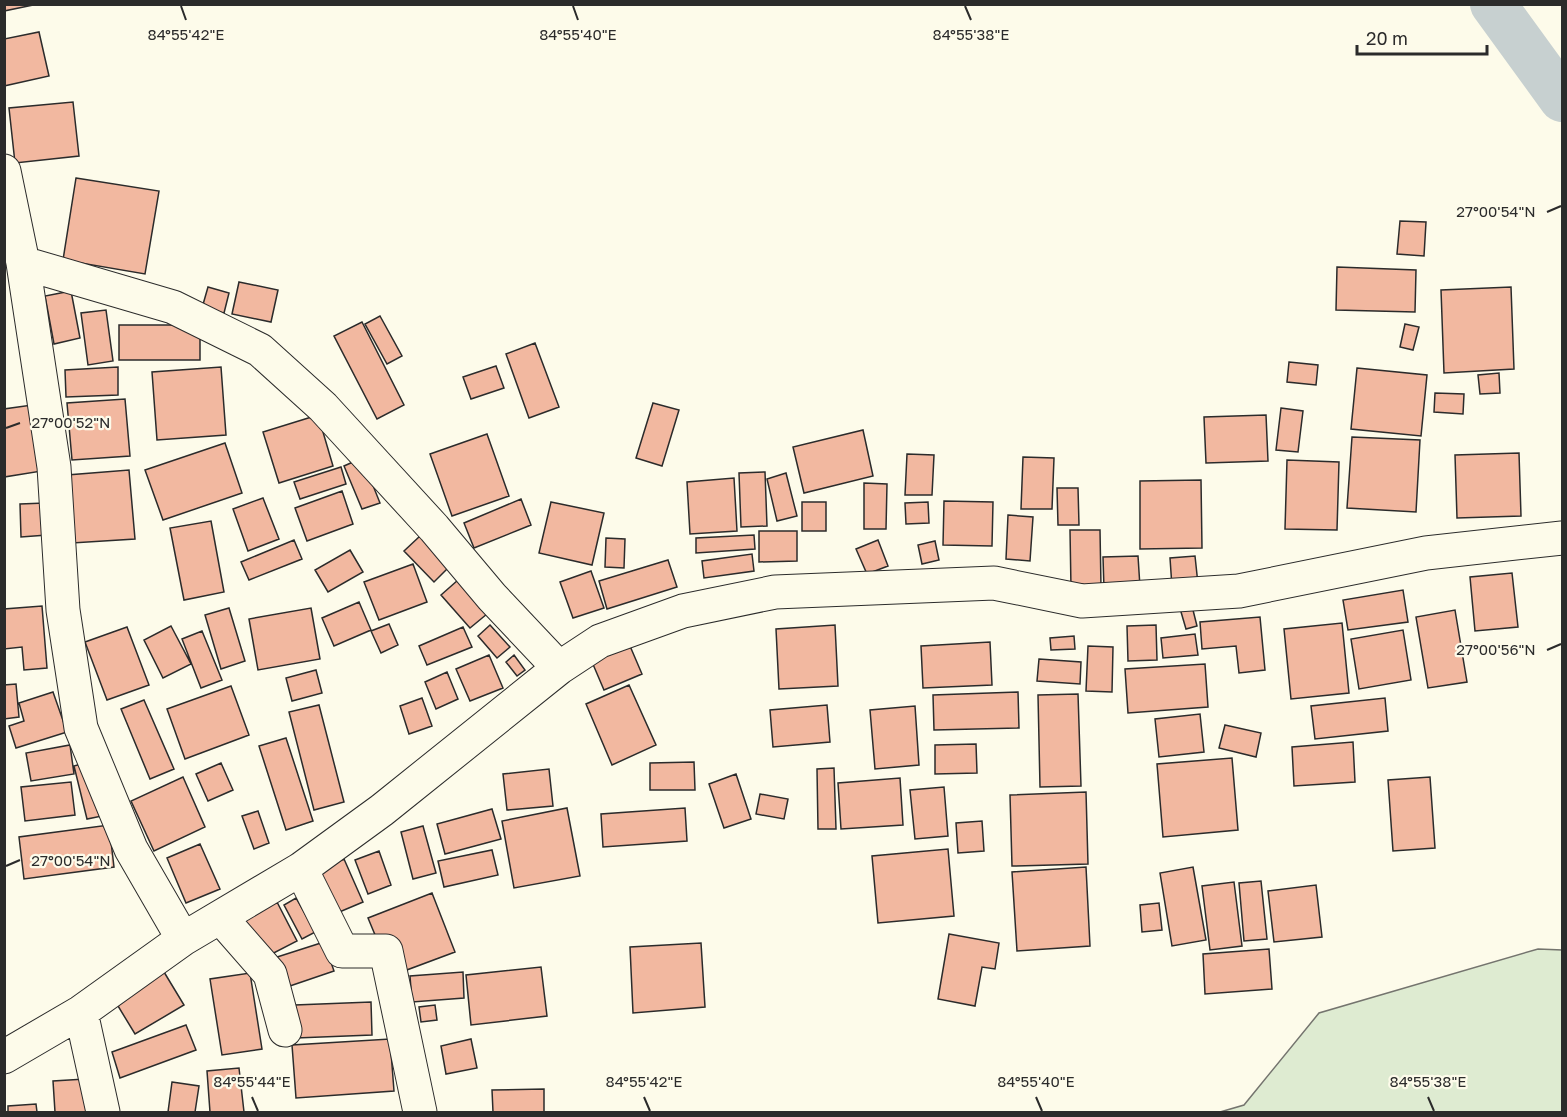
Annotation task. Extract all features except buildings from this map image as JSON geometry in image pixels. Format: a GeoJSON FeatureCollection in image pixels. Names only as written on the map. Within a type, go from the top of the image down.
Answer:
{"type":"FeatureCollection","features":[{"type":"Feature","properties":{"kind":"street"},"geometry":{"type":"LineString","coordinates":[[4,171],[23,263],[54,467],[63,610],[81,728],[131,849],[183,939]]}},
{"type":"Feature","properties":{"kind":"street"},"geometry":{"type":"LineString","coordinates":[[23,263],[173,308],[260,350],[323,407],[434,528],[492,597],[559,668]]}},
{"type":"Feature","properties":{"kind":"street"},"geometry":{"type":"LineString","coordinates":[[4,1057],[81,1011],[183,939],[301,869],[382,810],[559,668],[600,641],[683,611],[775,592],[994,583],[1082,601],[1239,591],[1426,553],[1563,538]]}},
{"type":"Feature","properties":{"kind":"street"},"geometry":{"type":"LineString","coordinates":[[301,869],[342,951],[386,951],[420,1113]]}},
{"type":"Feature","properties":{"kind":"street"},"geometry":{"type":"LineString","coordinates":[[220,918],[270,974],[285,1030]]}},
{"type":"Feature","properties":{"kind":"street"},"geometry":{"type":"LineString","coordinates":[[81,1011],[103,1113]]}},
{"type":"Feature","properties":{"kind":"green space"},"geometry":{"type":"Polygon","coordinates":[[[1538,949],[1562,950],[1562,1112],[1220,1112],[1244,1105],[1319,1013],[1538,949]]]}},
{"type":"Feature","properties":{"kind":"waterway"},"geometry":{"type":"LineString","coordinates":[[1493,4],[1562,99]]}}]}
